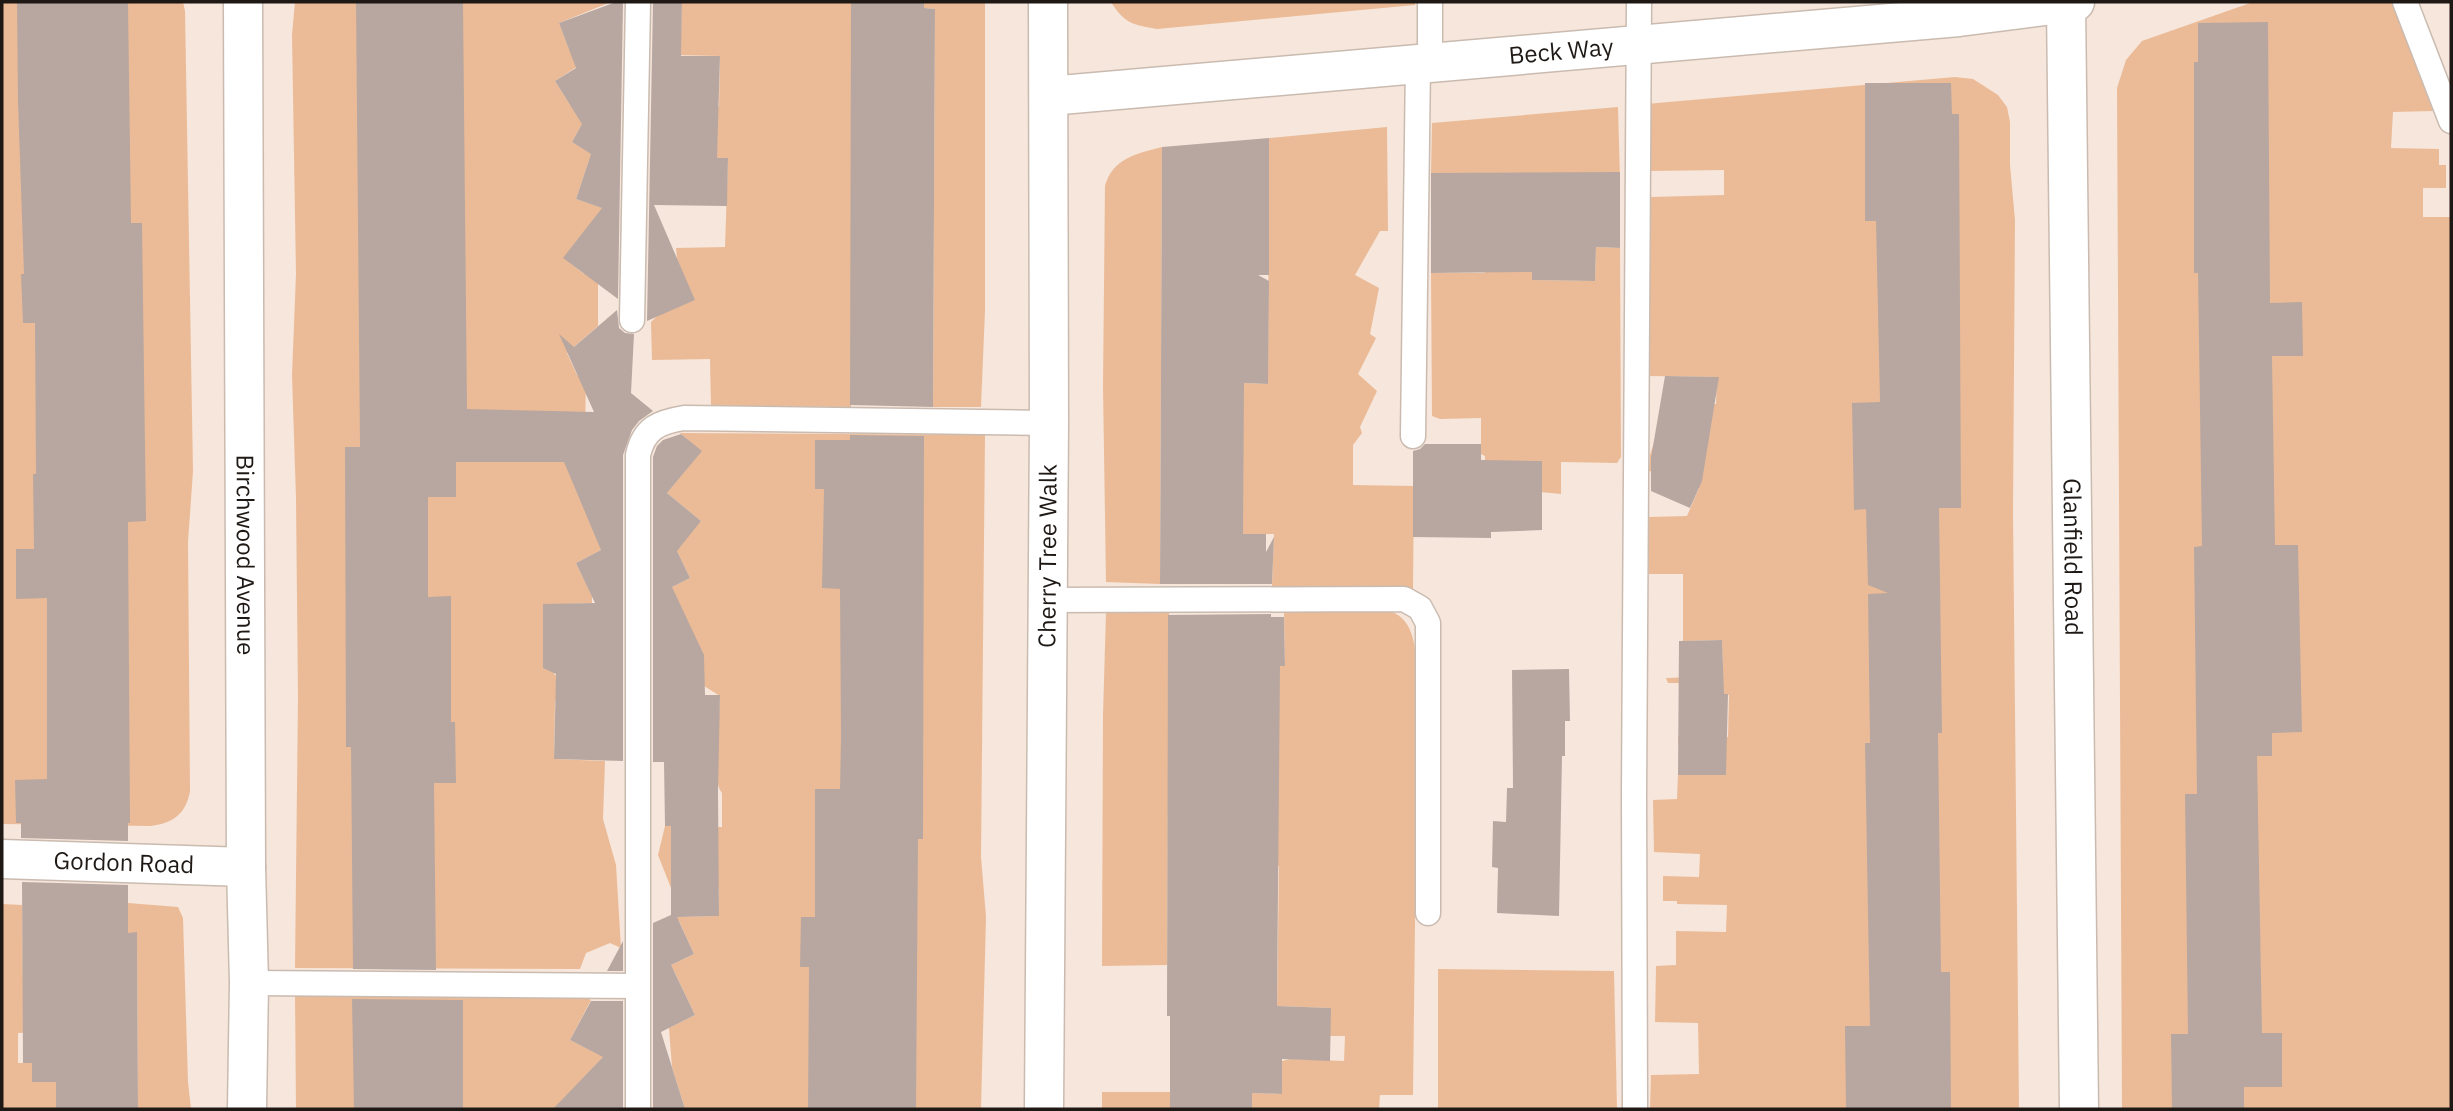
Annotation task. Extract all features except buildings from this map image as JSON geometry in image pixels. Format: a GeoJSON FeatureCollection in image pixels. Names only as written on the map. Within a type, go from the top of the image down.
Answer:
{"type":"FeatureCollection","features":[{"type":"Feature","properties":{"kind":"street","name":"Birchwood Avenue"},"geometry":{"type":"LineString","coordinates":[[243,2],[246,867],[249,983],[247,1109]]}},
{"type":"Feature","properties":{"kind":"street","name":"Cherry Tree Walk"},"geometry":{"type":"LineString","coordinates":[[1044,1109],[1049,423],[1048,2]]}},
{"type":"Feature","properties":{"kind":"street","name":"Beck Way"},"geometry":{"type":"LineString","coordinates":[[1049,96],[1959,17],[2070,3]]}},
{"type":"Feature","properties":{"kind":"street","name":"Glanfield Road"},"geometry":{"type":"LineString","coordinates":[[2070,3],[2079,1109]]}},
{"type":"Feature","properties":{"kind":"street","name":"Gordon Road"},"geometry":{"type":"LineString","coordinates":[[2,859],[246,867]]}},
{"type":"Feature","properties":{"kind":"lane"},"geometry":{"type":"LineString","coordinates":[[632,320],[638,2]]}},
{"type":"Feature","properties":{"kind":"lane"},"geometry":{"type":"LineString","coordinates":[[1413,436],[1424,63],[1430,2]]}},
{"type":"Feature","properties":{"kind":"lane"},"geometry":{"type":"LineString","coordinates":[[1635,1109],[1634,794],[1639,2]]}},
{"type":"Feature","properties":{"kind":"lane"},"geometry":{"type":"LineString","coordinates":[[2405,2],[2451,121]]}},
{"type":"Feature","properties":{"kind":"lane"},"geometry":{"type":"LineString","coordinates":[[638,1109],[638,469],[642,441],[652,429],[665,421],[684,418],[1049,423]]}},
{"type":"Feature","properties":{"kind":"lane"},"geometry":{"type":"LineString","coordinates":[[1047,600],[1404,599],[1420,608],[1428,624],[1428,913]]}},
{"type":"Feature","properties":{"kind":"lane"},"geometry":{"type":"LineString","coordinates":[[249,983],[637,986]]}},
{"type":"Feature","properties":{"kind":"shaded area"},"geometry":{"type":"Polygon","coordinates":[[[2,2],[183,2],[185,11],[193,471],[188,542],[190,791],[182,811],[172,820],[159,825],[2,824],[2,2]]]}},
{"type":"Feature","properties":{"kind":"shaded area"},"geometry":{"type":"Polygon","coordinates":[[[295,2],[611,2],[559,23],[569,49],[594,41],[598,53],[555,81],[570,105],[595,102],[572,142],[595,156],[589,160],[576,199],[603,208],[564,258],[584,274],[598,273],[598,326],[567,353],[577,375],[586,381],[585,431],[601,550],[576,563],[592,596],[592,603],[543,605],[543,644],[566,645],[554,674],[582,695],[555,701],[554,759],[605,761],[603,819],[616,865],[621,948],[610,943],[586,953],[580,969],[295,968],[298,697],[292,375],[296,274],[292,35],[295,2]]]}},
{"type":"Feature","properties":{"kind":"shaded area"},"geometry":{"type":"Polygon","coordinates":[[[682,2],[851,2],[851,407],[711,406],[710,359],[652,360],[651,322],[658,315],[694,300],[677,259],[676,248],[725,247],[728,159],[684,158],[688,107],[719,107],[720,56],[672,55],[681,32],[682,2]]]}},
{"type":"Feature","properties":{"kind":"shaded area"},"geometry":{"type":"Polygon","coordinates":[[[924,2],[985,2],[985,310],[981,407],[933,407],[935,9],[924,8],[924,2]]]}},
{"type":"Feature","properties":{"kind":"shaded area"},"geometry":{"type":"Polygon","coordinates":[[[1111,2],[1415,2],[1415,5],[1157,29],[1130,22],[1120,15],[1111,2]]]}},
{"type":"Feature","properties":{"kind":"shaded area"},"geometry":{"type":"Polygon","coordinates":[[[2253,2],[2392,2],[2433,111],[2393,112],[2391,148],[2439,149],[2439,165],[2446,165],[2446,188],[2423,188],[2423,217],[2451,217],[2451,1109],[2122,1109],[2117,88],[2126,60],[2142,41],[2253,2]]]}},
{"type":"Feature","properties":{"kind":"shaded area"},"geometry":{"type":"Polygon","coordinates":[[[1955,77],[1973,79],[1998,95],[2007,107],[2010,122],[2010,165],[2015,220],[2013,513],[2019,1109],[1650,1109],[1651,1075],[1699,1074],[1698,1023],[1655,1022],[1656,966],[1676,965],[1676,931],[1726,932],[1727,905],[1677,904],[1677,901],[1663,901],[1663,876],[1699,877],[1700,854],[1654,852],[1653,800],[1677,799],[1678,775],[1726,775],[1726,744],[1678,744],[1678,736],[1728,737],[1729,695],[1679,693],[1679,683],[1668,683],[1666,678],[1723,676],[1722,640],[1683,641],[1683,574],[1649,574],[1649,517],[1687,516],[1699,488],[1668,475],[1649,471],[1650,455],[1667,404],[1716,404],[1717,377],[1648,376],[1651,197],[1724,195],[1724,170],[1650,171],[1646,104],[1955,77]]]}},
{"type":"Feature","properties":{"kind":"shaded area"},"geometry":{"type":"Polygon","coordinates":[[[1618,107],[1620,180],[1533,173],[1431,173],[1432,123],[1618,107]]]}},
{"type":"Feature","properties":{"kind":"shaded area"},"geometry":{"type":"Polygon","coordinates":[[[1387,127],[1388,231],[1380,231],[1355,275],[1379,288],[1370,334],[1376,338],[1358,374],[1377,391],[1360,427],[1362,433],[1353,445],[1353,485],[1414,486],[1413,589],[1272,586],[1274,534],[1243,534],[1243,383],[1268,384],[1269,138],[1387,127]]]}},
{"type":"Feature","properties":{"kind":"shaded area"},"geometry":{"type":"Polygon","coordinates":[[[1162,147],[1160,584],[1106,582],[1103,386],[1105,186],[1120,163],[1135,155],[1162,147]]]}},
{"type":"Feature","properties":{"kind":"shaded area"},"geometry":{"type":"Polygon","coordinates":[[[1532,245],[1533,280],[1595,281],[1596,247],[1620,248],[1621,457],[1617,463],[1561,462],[1561,494],[1485,487],[1481,418],[1440,419],[1432,416],[1431,273],[1484,273],[1532,245]]]}},
{"type":"Feature","properties":{"kind":"shaded area"},"geometry":{"type":"Polygon","coordinates":[[[680,433],[985,435],[981,857],[986,917],[981,1109],[685,1109],[672,1067],[669,1028],[695,1015],[669,966],[694,954],[679,921],[671,917],[719,916],[719,888],[671,888],[658,855],[665,826],[722,827],[722,793],[718,786],[716,762],[720,696],[704,686],[668,589],[690,578],[676,549],[701,521],[667,493],[701,451],[680,433]]]}},
{"type":"Feature","properties":{"kind":"shaded area"},"geometry":{"type":"Polygon","coordinates":[[[1106,612],[1169,612],[1167,965],[1102,966],[1106,612]]]}},
{"type":"Feature","properties":{"kind":"shaded area"},"geometry":{"type":"Polygon","coordinates":[[[1284,612],[1392,612],[1405,621],[1412,634],[1418,666],[1413,1095],[1380,1095],[1379,1109],[1252,1109],[1252,1093],[1281,1094],[1282,1061],[1344,1061],[1345,1036],[1330,1036],[1330,1008],[1277,1006],[1279,866],[1250,866],[1250,666],[1285,666],[1284,612]]]}},
{"type":"Feature","properties":{"kind":"shaded area"},"geometry":{"type":"Polygon","coordinates":[[[128,903],[178,907],[183,918],[191,1109],[138,1109],[137,933],[128,933],[128,903]]]}},
{"type":"Feature","properties":{"kind":"shaded area"},"geometry":{"type":"Polygon","coordinates":[[[2,904],[22,905],[23,982],[55,1032],[18,1033],[18,1063],[32,1063],[33,1082],[56,1082],[56,1109],[2,1109],[2,904]]]}},
{"type":"Feature","properties":{"kind":"shaded area"},"geometry":{"type":"Polygon","coordinates":[[[1438,969],[1614,971],[1617,1109],[1438,1109],[1438,969]]]}},
{"type":"Feature","properties":{"kind":"shaded area"},"geometry":{"type":"Polygon","coordinates":[[[295,993],[579,994],[591,1000],[570,1040],[600,1055],[606,1054],[572,1090],[591,1109],[296,1109],[295,993]]]}},
{"type":"Feature","properties":{"kind":"shaded area"},"geometry":{"type":"Polygon","coordinates":[[[1102,1092],[1170,1092],[1170,1109],[1102,1109],[1102,1092]]]}}]}
